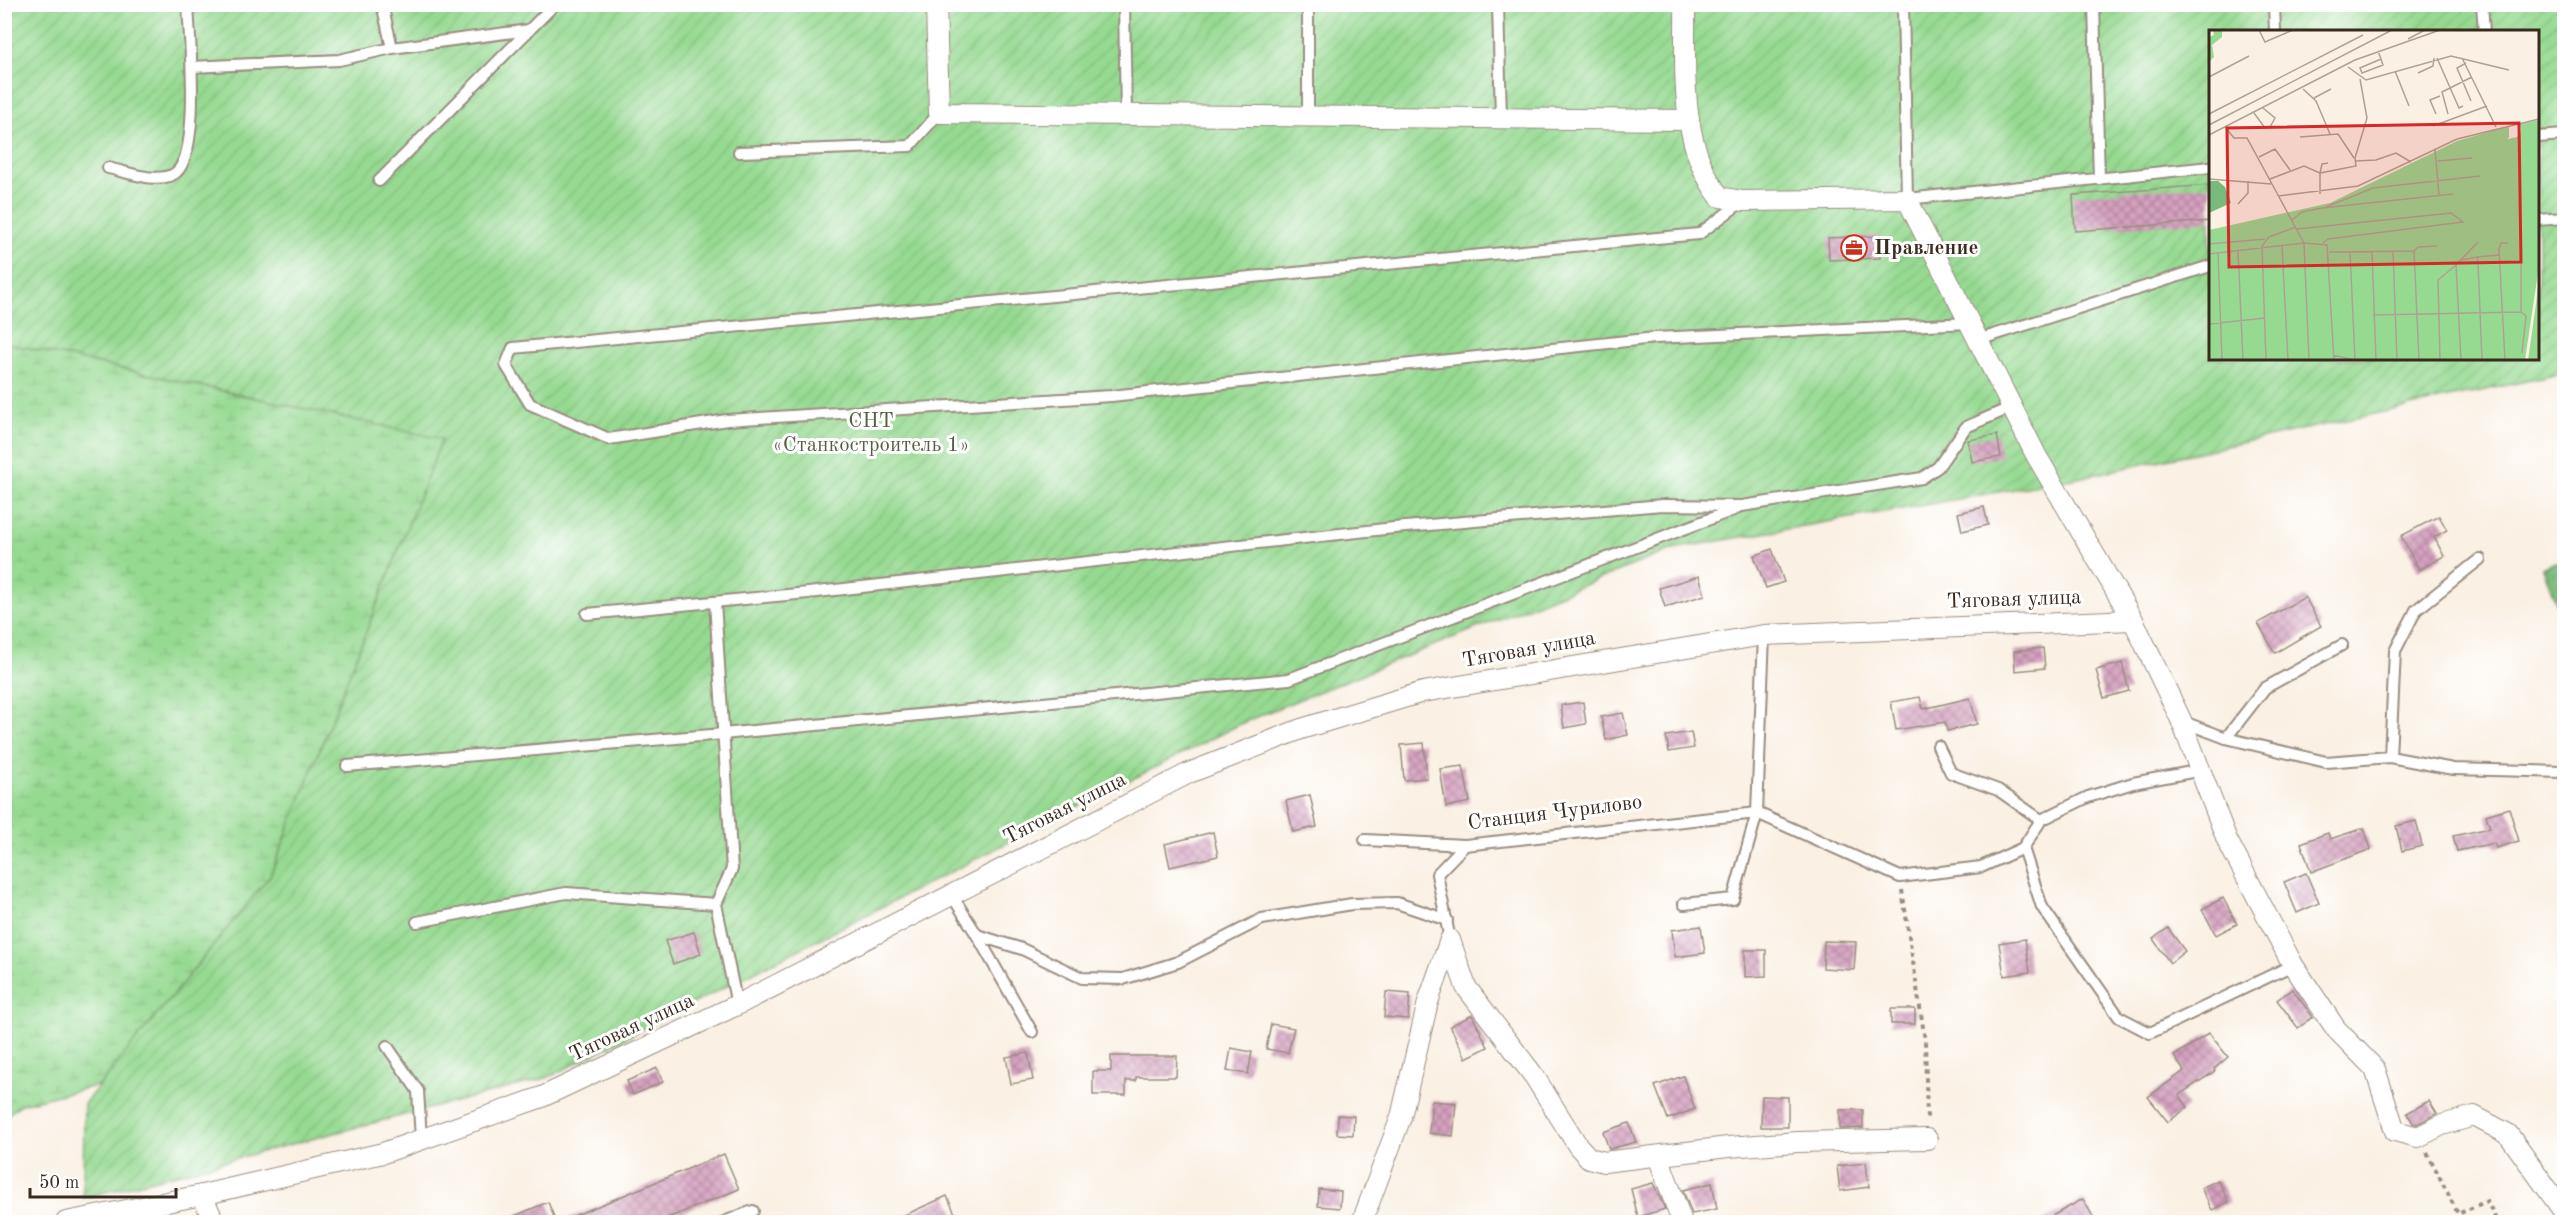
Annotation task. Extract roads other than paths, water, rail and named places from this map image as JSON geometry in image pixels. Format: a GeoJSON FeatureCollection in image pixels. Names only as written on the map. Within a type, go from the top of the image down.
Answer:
{"type":"FeatureCollection","features":[{"type":"Feature","properties":{"kind":"street"},"geometry":{"type":"LineString","coordinates":[[936,4],[939,113],[1687,120]]}},
{"type":"Feature","properties":{"kind":"street"},"geometry":{"type":"LineString","coordinates":[[1685,4],[1687,120],[1708,182],[1720,197],[1743,201],[1907,200],[2036,455],[2133,620],[2181,720],[2227,840],[2293,965],[2336,1029],[2375,1069],[2395,1131],[2418,1137],[2442,1125],[2474,1116],[2508,1134],[2565,1212]]}},
{"type":"Feature","properties":{"kind":"street","name":"Тяговая улица"},"geometry":{"type":"LineString","coordinates":[[66,1222],[202,1195],[383,1153],[542,1097],[737,1005],[1189,773],[1301,729],[1423,692],[1764,635],[2133,620]]}},
{"type":"Feature","properties":{"kind":"street","name":"Станция Чурилово"},"geometry":{"type":"LineString","coordinates":[[1450,940],[1466,987],[1534,1076],[1578,1146],[1589,1158],[1604,1162],[1728,1147],[1798,1142],[1927,1139]]}},
{"type":"Feature","properties":{"kind":"street","name":"Станция Чурилово"},"geometry":{"type":"LineString","coordinates":[[1362,1222],[1401,1117],[1428,1002],[1450,940]]}},
{"type":"Feature","properties":{"kind":"street"},"geometry":{"type":"LineString","coordinates":[[1658,1156],[1682,1222]]}},
{"type":"Feature","properties":{"kind":"street"},"geometry":{"type":"LineString","coordinates":[[202,1195],[214,1222]]}},
{"type":"Feature","properties":{"kind":"lane"},"geometry":{"type":"LineString","coordinates":[[108,168],[155,178],[172,175],[182,168],[186,159],[191,123],[192,67],[188,4]]}},
{"type":"Feature","properties":{"kind":"lane"},"geometry":{"type":"LineString","coordinates":[[382,4],[392,48]]}},
{"type":"Feature","properties":{"kind":"lane"},"geometry":{"type":"LineString","coordinates":[[379,181],[555,4]]}},
{"type":"Feature","properties":{"kind":"lane"},"geometry":{"type":"LineString","coordinates":[[1124,4],[1126,115]]}},
{"type":"Feature","properties":{"kind":"lane"},"geometry":{"type":"LineString","coordinates":[[1308,4],[1308,116]]}},
{"type":"Feature","properties":{"kind":"lane"},"geometry":{"type":"LineString","coordinates":[[1498,4],[1501,118]]}},
{"type":"Feature","properties":{"kind":"lane"},"geometry":{"type":"LineString","coordinates":[[1903,4],[1907,200],[2209,167]]}},
{"type":"Feature","properties":{"kind":"lane"},"geometry":{"type":"LineString","coordinates":[[2094,4],[2100,179]]}},
{"type":"Feature","properties":{"kind":"lane"},"geometry":{"type":"LineString","coordinates":[[2274,4],[2274,30]]}},
{"type":"Feature","properties":{"kind":"lane"},"geometry":{"type":"LineString","coordinates":[[2482,4],[2484,30]]}},
{"type":"Feature","properties":{"kind":"lane"},"geometry":{"type":"LineString","coordinates":[[192,67],[339,60],[392,48],[529,30]]}},
{"type":"Feature","properties":{"kind":"lane"},"geometry":{"type":"LineString","coordinates":[[739,152],[910,146],[939,113]]}},
{"type":"Feature","properties":{"kind":"lane"},"geometry":{"type":"LineString","coordinates":[[2539,137],[2565,135]]}},
{"type":"Feature","properties":{"kind":"lane"},"geometry":{"type":"LineString","coordinates":[[1743,201],[1699,234],[513,348],[506,365],[531,404],[609,440],[727,420],[1111,396],[1655,338],[1974,332],[2209,267]]}},
{"type":"Feature","properties":{"kind":"lane"},"geometry":{"type":"LineString","coordinates":[[2539,220],[2565,218]]}},
{"type":"Feature","properties":{"kind":"lane"},"geometry":{"type":"LineString","coordinates":[[587,614],[1394,528],[1662,505],[1742,506],[1922,478],[1938,467],[1966,427],[2012,407]]}},
{"type":"Feature","properties":{"kind":"lane"},"geometry":{"type":"LineString","coordinates":[[347,766],[723,734],[1289,679],[1742,506]]}},
{"type":"Feature","properties":{"kind":"lane"},"geometry":{"type":"LineString","coordinates":[[2390,757],[2395,651],[2416,610],[2480,560]]}},
{"type":"Feature","properties":{"kind":"lane"},"geometry":{"type":"LineString","coordinates":[[715,602],[732,869],[716,904],[737,1005]]}},
{"type":"Feature","properties":{"kind":"lane"},"geometry":{"type":"LineString","coordinates":[[1684,904],[1733,899],[1757,813],[1764,635]]}},
{"type":"Feature","properties":{"kind":"lane"},"geometry":{"type":"LineString","coordinates":[[2226,738],[2265,688],[2342,645]]}},
{"type":"Feature","properties":{"kind":"lane"},"geometry":{"type":"LineString","coordinates":[[2181,720],[2226,738],[2326,762],[2390,757],[2453,769],[2565,772]]}},
{"type":"Feature","properties":{"kind":"lane"},"geometry":{"type":"LineString","coordinates":[[1938,746],[1951,773],[1998,790],[2041,820]]}},
{"type":"Feature","properties":{"kind":"lane"},"geometry":{"type":"LineString","coordinates":[[1757,813],[1900,877],[1981,867],[2023,848],[2041,820],[2088,797],[2133,783],[2202,770]]}},
{"type":"Feature","properties":{"kind":"lane","name":"Станция Чурилово"},"geometry":{"type":"LineString","coordinates":[[1450,940],[1437,874],[1465,845],[1757,813]]}},
{"type":"Feature","properties":{"kind":"lane"},"geometry":{"type":"LineString","coordinates":[[1365,840],[1465,845]]}},
{"type":"Feature","properties":{"kind":"lane"},"geometry":{"type":"LineString","coordinates":[[2023,848],[2042,907],[2119,1017],[2150,1033],[2293,965]]}},
{"type":"Feature","properties":{"kind":"lane"},"geometry":{"type":"LineString","coordinates":[[417,922],[566,893],[716,904]]}},
{"type":"Feature","properties":{"kind":"lane"},"geometry":{"type":"LineString","coordinates":[[951,894],[1032,1032]]}},
{"type":"Feature","properties":{"kind":"lane"},"geometry":{"type":"LineString","coordinates":[[977,935],[1022,949],[1082,978],[1123,979],[1178,962],[1262,919],[1352,904],[1397,903],[1447,920]]}},
{"type":"Feature","properties":{"kind":"lane"},"geometry":{"type":"LineString","coordinates":[[387,1046],[418,1091],[421,1139]]}},
{"type":"Feature","properties":{"kind":"lane"},"geometry":{"type":"LineString","coordinates":[[724,1222],[753,1211]]}},
{"type":"Feature","properties":{"kind":"place","name":"Правление"},"geometry":{"type":"Point","coordinates":[1854,248]}},
{"type":"Feature","properties":{"kind":"park label","name":"СНТ «Станкостроитель 1»"},"geometry":{"type":"Point","coordinates":[871,433]}}]}
